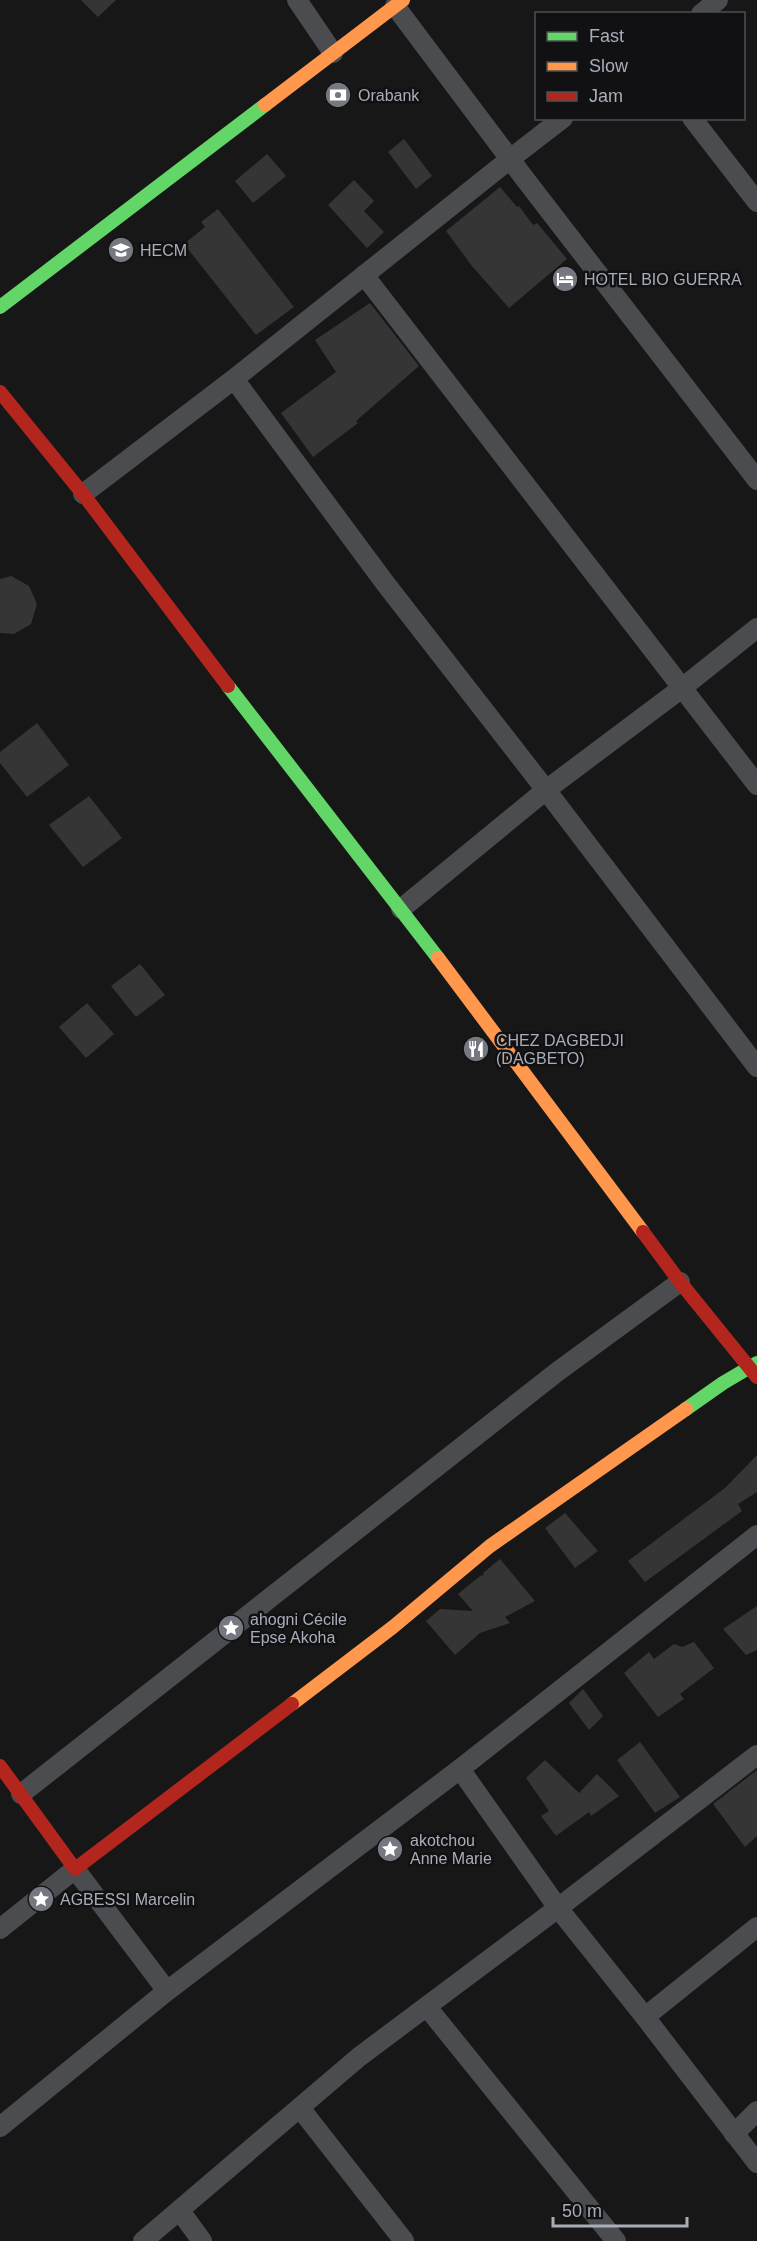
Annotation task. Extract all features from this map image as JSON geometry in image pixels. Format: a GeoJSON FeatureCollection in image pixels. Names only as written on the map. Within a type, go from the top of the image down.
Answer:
{"type":"FeatureCollection","features":[{"type":"Feature","properties":{"kind":"street"},"geometry":{"type":"LineString","coordinates":[[297,0],[333,53]]}},
{"type":"Feature","properties":{"kind":"street"},"geometry":{"type":"LineString","coordinates":[[703,12],[718,0]]}},
{"type":"Feature","properties":{"kind":"street"},"geometry":{"type":"LineString","coordinates":[[0,308],[399,3],[510,159],[757,480]]}},
{"type":"Feature","properties":{"kind":"street"},"geometry":{"type":"LineString","coordinates":[[83,494],[234,379],[560,120]]}},
{"type":"Feature","properties":{"kind":"street"},"geometry":{"type":"LineString","coordinates":[[694,120],[757,202]]}},
{"type":"Feature","properties":{"kind":"street"},"geometry":{"type":"LineString","coordinates":[[364,275],[757,785]]}},
{"type":"Feature","properties":{"kind":"street"},"geometry":{"type":"LineString","coordinates":[[234,379],[385,584],[546,790],[757,1067]]}},
{"type":"Feature","properties":{"kind":"street"},"geometry":{"type":"LineString","coordinates":[[0,392],[83,494],[150,585],[401,909],[680,1282],[755,1369],[723,1383],[490,1546],[393,1627],[75,1869],[0,1929]]}},
{"type":"Feature","properties":{"kind":"street"},"geometry":{"type":"LineString","coordinates":[[401,909],[546,790],[682,688],[757,628]]}},
{"type":"Feature","properties":{"kind":"street"},"geometry":{"type":"LineString","coordinates":[[21,1794],[557,1372],[680,1282]]}},
{"type":"Feature","properties":{"kind":"street"},"geometry":{"type":"LineString","coordinates":[[0,2127],[167,1990],[460,1769],[757,1535]]}},
{"type":"Feature","properties":{"kind":"street"},"geometry":{"type":"LineString","coordinates":[[143,2241],[359,2057],[757,1755]]}},
{"type":"Feature","properties":{"kind":"street"},"geometry":{"type":"LineString","coordinates":[[0,1766],[167,1990]]}},
{"type":"Feature","properties":{"kind":"street"},"geometry":{"type":"LineString","coordinates":[[460,1769],[558,1908],[757,2163]]}},
{"type":"Feature","properties":{"kind":"street"},"geometry":{"type":"LineString","coordinates":[[645,2017],[757,1927]]}},
{"type":"Feature","properties":{"kind":"street"},"geometry":{"type":"LineString","coordinates":[[427,2007],[616,2241]]}},
{"type":"Feature","properties":{"kind":"street"},"geometry":{"type":"LineString","coordinates":[[300,2108],[404,2241]]}},
{"type":"Feature","properties":{"kind":"street"},"geometry":{"type":"LineString","coordinates":[[734,2134],[757,2111]]}},
{"type":"Feature","properties":{"kind":"street"},"geometry":{"type":"LineString","coordinates":[[180,2211],[202,2241]]}},
{"type":"Feature","properties":{"kind":"building"},"geometry":{"type":"Polygon","coordinates":[[[81,0],[116,0],[98,17],[81,0]]]}},
{"type":"Feature","properties":{"kind":"building"},"geometry":{"type":"Polygon","coordinates":[[[404,139],[432,176],[416,189],[388,152],[404,139]]]}},
{"type":"Feature","properties":{"kind":"building"},"geometry":{"type":"Polygon","coordinates":[[[267,154],[286,176],[253,203],[235,181],[267,154]]]}},
{"type":"Feature","properties":{"kind":"building"},"geometry":{"type":"Polygon","coordinates":[[[354,180],[374,201],[364,211],[384,232],[367,248],[328,205],[354,180]]]}},
{"type":"Feature","properties":{"kind":"building"},"geometry":{"type":"Polygon","coordinates":[[[500,187],[517,207],[519,206],[533,225],[537,223],[567,259],[509,308],[472,266],[446,231],[500,187]]]}},
{"type":"Feature","properties":{"kind":"building"},"geometry":{"type":"Polygon","coordinates":[[[218,209],[294,307],[256,335],[184,244],[205,227],[201,222],[218,209]]]}},
{"type":"Feature","properties":{"kind":"building"},"geometry":{"type":"Polygon","coordinates":[[[370,303],[419,366],[356,421],[358,423],[313,457],[281,413],[336,372],[315,340],[370,303]]]}},
{"type":"Feature","properties":{"kind":"building"},"geometry":{"type":"Polygon","coordinates":[[[11,576],[29,586],[37,604],[31,624],[14,634],[0,633],[0,579],[11,576]]]}},
{"type":"Feature","properties":{"kind":"building"},"geometry":{"type":"Polygon","coordinates":[[[37,723],[69,765],[27,797],[0,763],[0,752],[37,723]]]}},
{"type":"Feature","properties":{"kind":"building"},"geometry":{"type":"Polygon","coordinates":[[[89,796],[122,838],[83,867],[49,825],[89,796]]]}},
{"type":"Feature","properties":{"kind":"building"},"geometry":{"type":"Polygon","coordinates":[[[140,964],[165,995],[136,1017],[111,986],[140,964]]]}},
{"type":"Feature","properties":{"kind":"building"},"geometry":{"type":"Polygon","coordinates":[[[87,1003],[114,1034],[86,1058],[59,1027],[87,1003]]]}},
{"type":"Feature","properties":{"kind":"building"},"geometry":{"type":"Polygon","coordinates":[[[757,1455],[757,1492],[738,1504],[742,1511],[645,1582],[628,1561],[725,1488],[757,1455]]]}},
{"type":"Feature","properties":{"kind":"building"},"geometry":{"type":"Polygon","coordinates":[[[565,1513],[598,1551],[575,1568],[545,1528],[565,1513]]]}},
{"type":"Feature","properties":{"kind":"building"},"geometry":{"type":"Polygon","coordinates":[[[500,1559],[535,1601],[505,1617],[510,1623],[480,1633],[455,1655],[426,1621],[440,1609],[473,1611],[458,1594],[484,1575],[483,1573],[500,1559]]]}},
{"type":"Feature","properties":{"kind":"building"},"geometry":{"type":"Polygon","coordinates":[[[757,1606],[757,1650],[746,1655],[723,1629],[757,1606]]]}},
{"type":"Feature","properties":{"kind":"building"},"geometry":{"type":"Polygon","coordinates":[[[694,1642],[714,1668],[680,1694],[684,1699],[658,1717],[624,1673],[649,1652],[654,1659],[674,1644],[682,1647],[694,1642]]]}},
{"type":"Feature","properties":{"kind":"building"},"geometry":{"type":"Polygon","coordinates":[[[583,1689],[603,1716],[589,1730],[569,1703],[583,1689]]]}},
{"type":"Feature","properties":{"kind":"building"},"geometry":{"type":"Polygon","coordinates":[[[640,1742],[680,1797],[655,1813],[617,1760],[640,1742]]]}},
{"type":"Feature","properties":{"kind":"building"},"geometry":{"type":"Polygon","coordinates":[[[545,1760],[579,1793],[597,1774],[619,1796],[591,1816],[589,1812],[556,1836],[541,1816],[549,1811],[526,1778],[545,1760]]]}},
{"type":"Feature","properties":{"kind":"building"},"geometry":{"type":"Polygon","coordinates":[[[757,1770],[757,1836],[745,1847],[713,1804],[757,1770]]]}},
{"type":"Feature","properties":{"kind":"traffic: fast"},"geometry":{"type":"LineString","coordinates":[[0,307],[265,105]]}},
{"type":"Feature","properties":{"kind":"traffic: fast"},"geometry":{"type":"LineString","coordinates":[[228,686],[438,958]]}},
{"type":"Feature","properties":{"kind":"traffic: fast"},"geometry":{"type":"LineString","coordinates":[[686,1409],[757,1363]]}},
{"type":"Feature","properties":{"kind":"traffic: slow"},"geometry":{"type":"LineString","coordinates":[[265,105],[403,0]]}},
{"type":"Feature","properties":{"kind":"traffic: slow"},"geometry":{"type":"LineString","coordinates":[[438,958],[643,1232]]}},
{"type":"Feature","properties":{"kind":"traffic: slow"},"geometry":{"type":"LineString","coordinates":[[292,1704],[393,1627],[490,1546],[686,1409]]}},
{"type":"Feature","properties":{"kind":"traffic: jam"},"geometry":{"type":"LineString","coordinates":[[0,392],[83,494],[228,686]]}},
{"type":"Feature","properties":{"kind":"traffic: jam"},"geometry":{"type":"LineString","coordinates":[[643,1232],[680,1282],[757,1377]]}},
{"type":"Feature","properties":{"kind":"traffic: jam"},"geometry":{"type":"LineString","coordinates":[[0,1766],[75,1869],[292,1704]]}},
{"type":"Feature","properties":{"kind":"place","name":"Orabank"},"geometry":{"type":"Point","coordinates":[338,95]}},
{"type":"Feature","properties":{"kind":"place","name":"HECM"},"geometry":{"type":"Point","coordinates":[121,250]}},
{"type":"Feature","properties":{"kind":"place","name":"HOTEL BIO GUERRA"},"geometry":{"type":"Point","coordinates":[565,279]}},
{"type":"Feature","properties":{"kind":"place","name":"CHEZ DAGBEDJI (DAGBETO)"},"geometry":{"type":"Point","coordinates":[476,1049]}},
{"type":"Feature","properties":{"kind":"place","name":"ahogni Cécile Epse Akoha"},"geometry":{"type":"Point","coordinates":[231,1628]}},
{"type":"Feature","properties":{"kind":"place","name":"akotchou Anne Marie"},"geometry":{"type":"Point","coordinates":[390,1849]}},
{"type":"Feature","properties":{"kind":"place","name":"AGBESSI Marcelin"},"geometry":{"type":"Point","coordinates":[41,1899]}}]}
